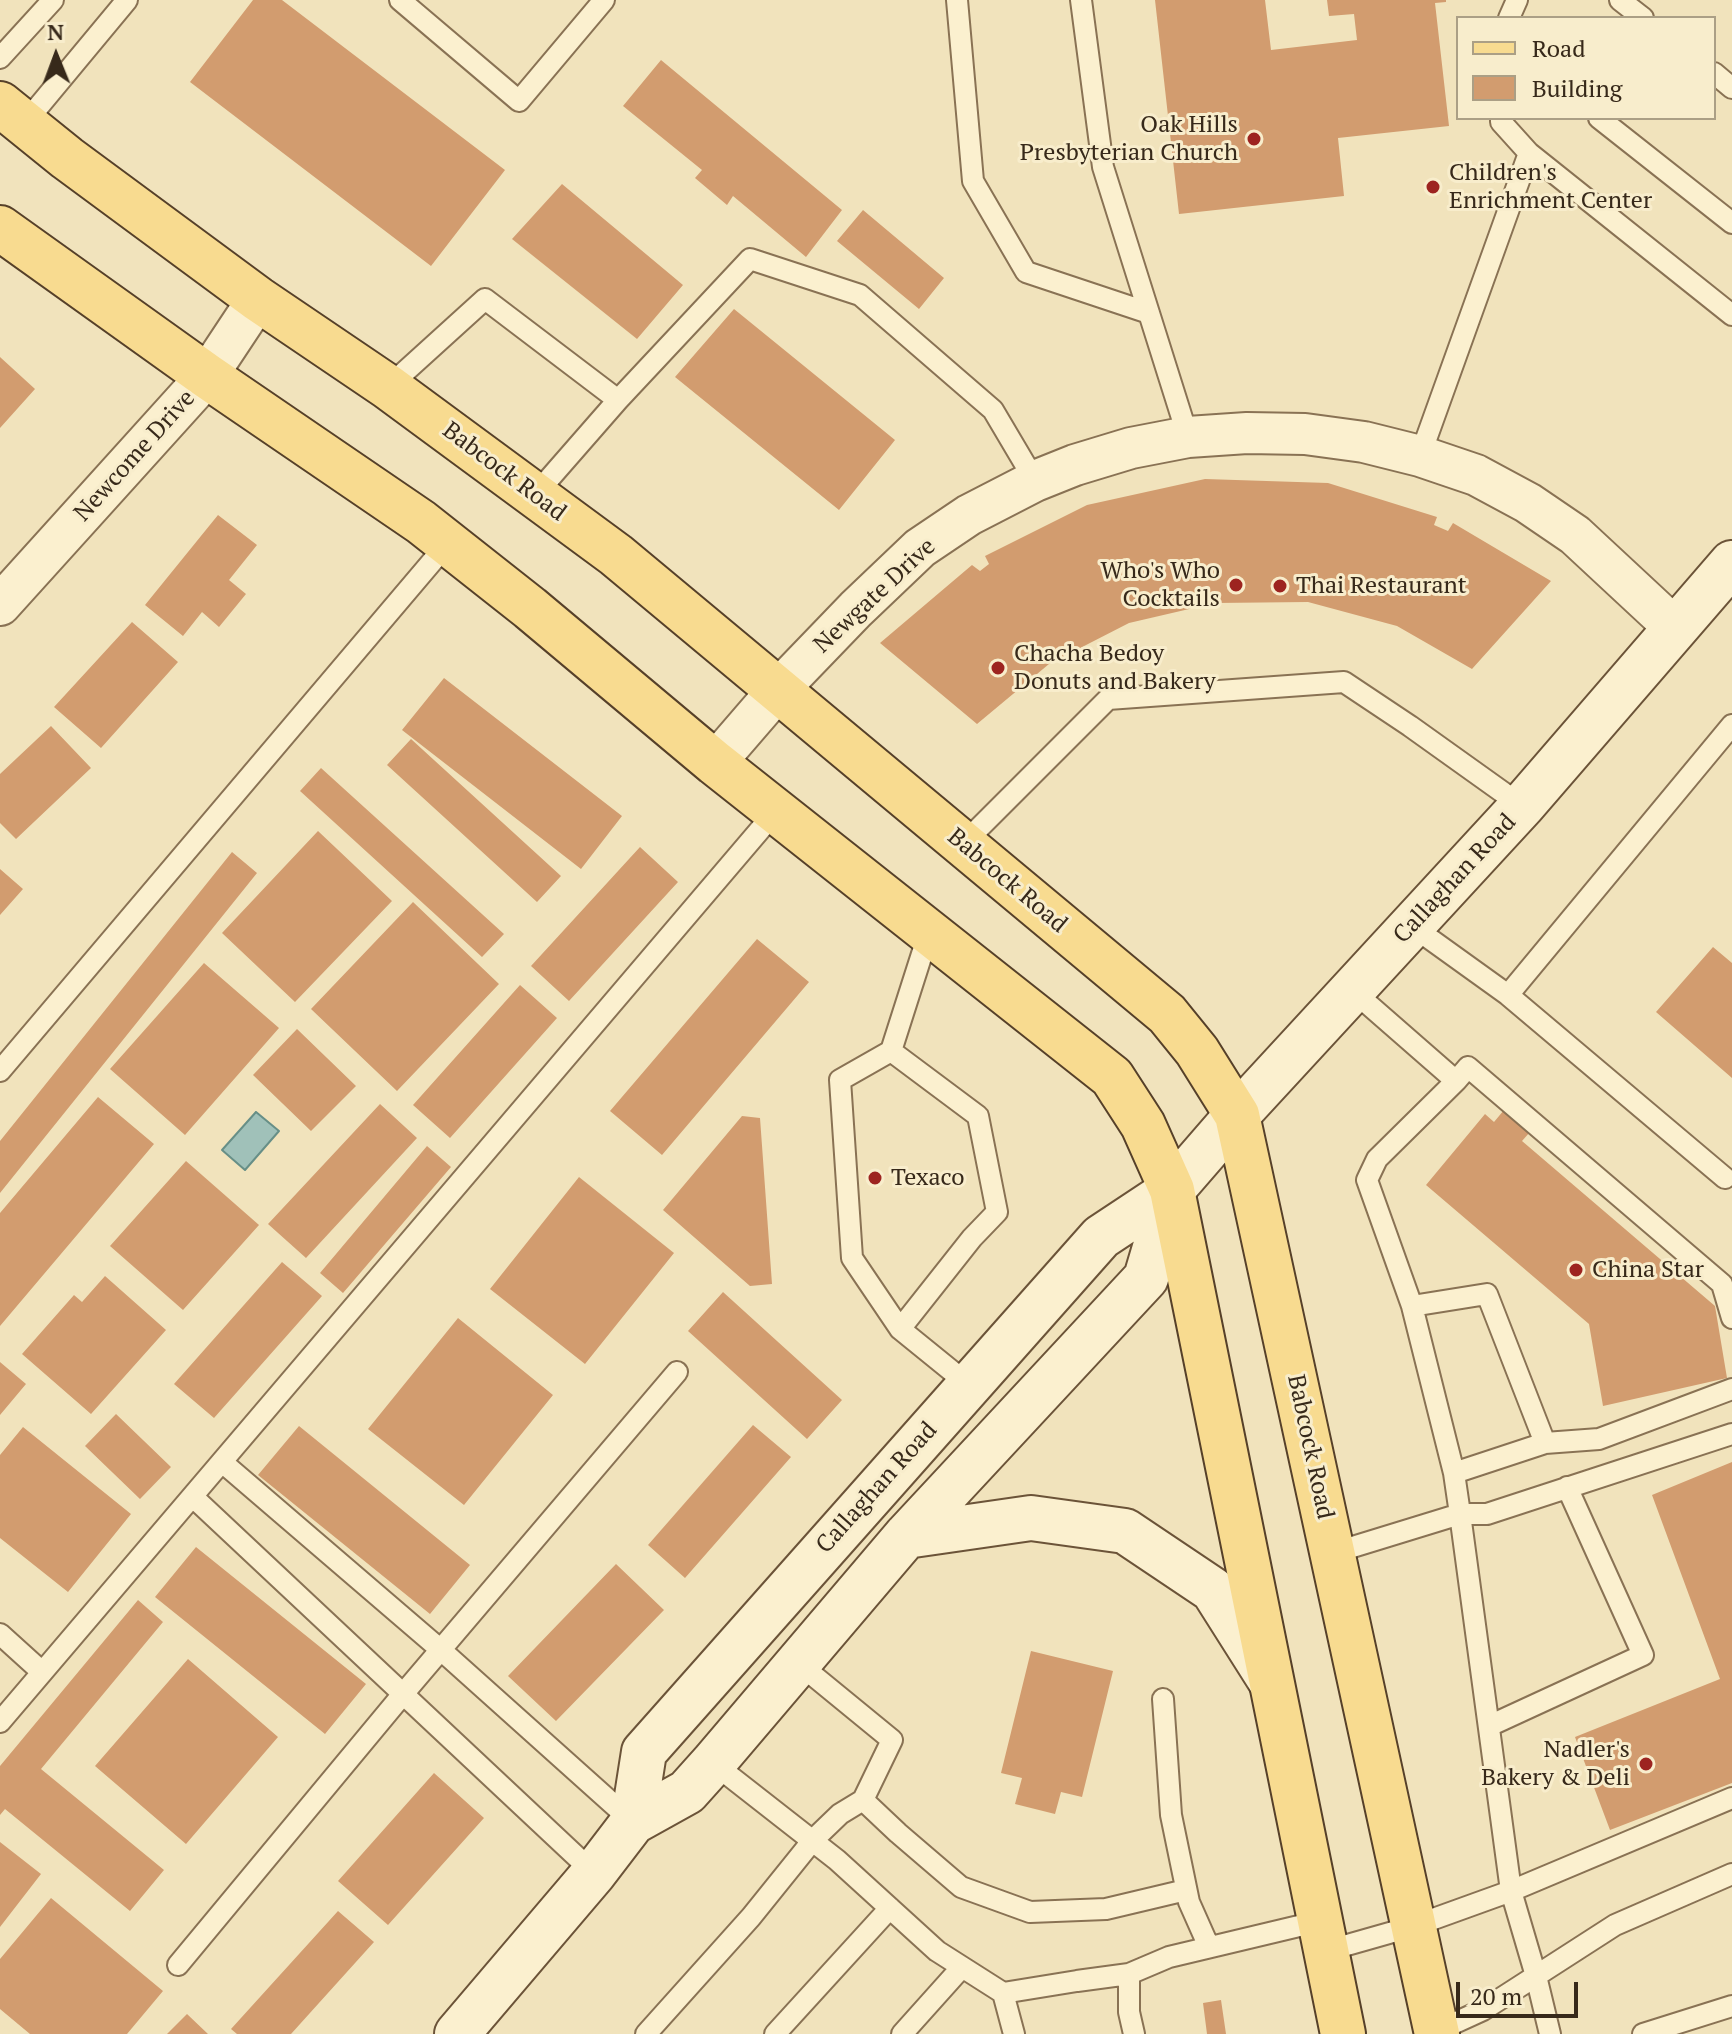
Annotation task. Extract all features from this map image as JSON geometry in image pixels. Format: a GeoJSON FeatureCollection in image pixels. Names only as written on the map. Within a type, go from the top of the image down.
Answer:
{"type":"FeatureCollection","features":[{"type":"Feature","properties":{"kind":"main road","name":"Babcock Road"},"geometry":{"type":"LineString","coordinates":[[12,114],[258,299],[388,387],[616,555],[1167,1014],[1197,1051],[1237,1115],[1437,2032]]}},
{"type":"Feature","properties":{"kind":"main road"},"geometry":{"type":"LineString","coordinates":[[0,228],[207,376],[421,522],[530,608],[715,763],[1112,1077],[1143,1125],[1172,1190],[1343,2034]]}},
{"type":"Feature","properties":{"kind":"main road","name":"Callaghan Road"},"geometry":{"type":"LineString","coordinates":[[633,1822],[644,1752],[1101,1237],[1172,1190],[1237,1115],[1522,806],[1732,563]]}},
{"type":"Feature","properties":{"kind":"main road","name":"Callaghan Road"},"geometry":{"type":"LineString","coordinates":[[457,2034],[594,1873],[633,1822],[687,1792],[906,1536],[1146,1278],[1172,1190]]}},
{"type":"Feature","properties":{"kind":"main road"},"geometry":{"type":"LineString","coordinates":[[906,1536],[1031,1518],[1125,1531],[1213,1590],[1271,1681]]}},
{"type":"Feature","properties":{"kind":"street","name":"Newcome Drive"},"geometry":{"type":"LineString","coordinates":[[0,605],[207,376],[258,299]]}},
{"type":"Feature","properties":{"kind":"street","name":"Newgate Drive"},"geometry":{"type":"LineString","coordinates":[[715,763],[778,690],[920,548],[969,515],[1035,481],[1117,452],[1188,437],[1247,433],[1305,434],[1364,442],[1476,475],[1528,503],[1575,535],[1675,628]]}},
{"type":"Feature","properties":{"kind":"lane"},"geometry":{"type":"LineString","coordinates":[[0,58],[53,0]]}},
{"type":"Feature","properties":{"kind":"lane"},"geometry":{"type":"LineString","coordinates":[[12,114],[127,0]]}},
{"type":"Feature","properties":{"kind":"lane"},"geometry":{"type":"LineString","coordinates":[[400,0],[519,101],[604,0]]}},
{"type":"Feature","properties":{"kind":"lane"},"geometry":{"type":"LineString","coordinates":[[957,0],[973,181],[1026,272],[1149,313]]}},
{"type":"Feature","properties":{"kind":"lane"},"geometry":{"type":"LineString","coordinates":[[1081,0],[1103,167],[1188,437]]}},
{"type":"Feature","properties":{"kind":"lane"},"geometry":{"type":"LineString","coordinates":[[1620,0],[1640,16]]}},
{"type":"Feature","properties":{"kind":"lane"},"geometry":{"type":"LineString","coordinates":[[1716,75],[1732,88]]}},
{"type":"Feature","properties":{"kind":"lane"},"geometry":{"type":"LineString","coordinates":[[1501,120],[1529,153],[1732,315]]}},
{"type":"Feature","properties":{"kind":"lane"},"geometry":{"type":"LineString","coordinates":[[1602,120],[1732,223]]}},
{"type":"Feature","properties":{"kind":"lane"},"geometry":{"type":"LineString","coordinates":[[1420,456],[1529,153]]}},
{"type":"Feature","properties":{"kind":"lane"},"geometry":{"type":"LineString","coordinates":[[535,495],[618,400],[750,259],[860,295],[993,410],[1035,481]]}},
{"type":"Feature","properties":{"kind":"lane"},"geometry":{"type":"LineString","coordinates":[[388,387],[485,299],[618,400]]}},
{"type":"Feature","properties":{"kind":"lane"},"geometry":{"type":"LineString","coordinates":[[0,1071],[447,544]]}},
{"type":"Feature","properties":{"kind":"lane"},"geometry":{"type":"LineString","coordinates":[[963,844],[1108,699],[1329,683],[1344,682],[1522,806]]}},
{"type":"Feature","properties":{"kind":"lane"},"geometry":{"type":"LineString","coordinates":[[1508,995],[1732,725]]}},
{"type":"Feature","properties":{"kind":"lane"},"geometry":{"type":"LineString","coordinates":[[0,1722],[776,811]]}},
{"type":"Feature","properties":{"kind":"lane"},"geometry":{"type":"LineString","coordinates":[[1412,926],[1508,995],[1725,1178]]}},
{"type":"Feature","properties":{"kind":"lane"},"geometry":{"type":"LineString","coordinates":[[929,932],[891,1051],[840,1080],[852,1258],[900,1329],[969,1385]]}},
{"type":"Feature","properties":{"kind":"lane"},"geometry":{"type":"LineString","coordinates":[[1353,991],[1456,1081]]}},
{"type":"Feature","properties":{"kind":"lane"},"geometry":{"type":"LineString","coordinates":[[891,1051],[978,1116],[997,1212],[972,1238],[900,1329]]}},
{"type":"Feature","properties":{"kind":"lane"},"geometry":{"type":"LineString","coordinates":[[1550,2034],[1511,1891],[1454,1473],[1412,1306],[1367,1180],[1377,1159],[1468,1067],[1722,1284],[1732,1318]]}},
{"type":"Feature","properties":{"kind":"lane"},"geometry":{"type":"LineString","coordinates":[[1412,1306],[1487,1294],[1545,1443]]}},
{"type":"Feature","properties":{"kind":"lane"},"geometry":{"type":"LineString","coordinates":[[178,1965],[677,1372]]}},
{"type":"Feature","properties":{"kind":"lane"},"geometry":{"type":"LineString","coordinates":[[1454,1473],[1545,1443],[1599,1439],[1732,1389]]}},
{"type":"Feature","properties":{"kind":"lane"},"geometry":{"type":"LineString","coordinates":[[1333,1553],[1460,1514],[1487,1514],[1732,1434]]}},
{"type":"Feature","properties":{"kind":"lane"},"geometry":{"type":"LineString","coordinates":[[222,1462],[441,1650],[633,1822]]}},
{"type":"Feature","properties":{"kind":"lane"},"geometry":{"type":"LineString","coordinates":[[1489,1726],[1643,1655],[1567,1487]]}},
{"type":"Feature","properties":{"kind":"lane"},"geometry":{"type":"LineString","coordinates":[[193,1497],[594,1873]]}},
{"type":"Feature","properties":{"kind":"lane"},"geometry":{"type":"LineString","coordinates":[[0,1634],[42,1672]]}},
{"type":"Feature","properties":{"kind":"lane"},"geometry":{"type":"LineString","coordinates":[[646,2034],[751,1917],[813,1840],[840,1814],[863,1800],[892,1740],[798,1663]]}},
{"type":"Feature","properties":{"kind":"lane"},"geometry":{"type":"LineString","coordinates":[[1163,1699],[1171,1815],[1189,1902],[1209,1947]]}},
{"type":"Feature","properties":{"kind":"lane"},"geometry":{"type":"LineString","coordinates":[[713,1763],[813,1840],[937,1951],[1003,1993],[1129,1974],[1169,1957],[1209,1947],[1414,1926],[1511,1891],[1732,1798]]}},
{"type":"Feature","properties":{"kind":"lane"},"geometry":{"type":"LineString","coordinates":[[863,1800],[961,1887],[1030,1912],[1106,1909],[1186,1890]]}},
{"type":"Feature","properties":{"kind":"lane"},"geometry":{"type":"LineString","coordinates":[[1437,2032],[1483,2010],[1615,1925],[1731,1879]]}},
{"type":"Feature","properties":{"kind":"lane"},"geometry":{"type":"LineString","coordinates":[[775,2034],[890,1908]]}},
{"type":"Feature","properties":{"kind":"lane"},"geometry":{"type":"LineString","coordinates":[[902,2034],[962,1967]]}},
{"type":"Feature","properties":{"kind":"lane"},"geometry":{"type":"LineString","coordinates":[[1129,1974],[1129,2012],[1134,2034]]}},
{"type":"Feature","properties":{"kind":"lane"},"geometry":{"type":"LineString","coordinates":[[1003,1993],[1014,2034]]}},
{"type":"Feature","properties":{"kind":"lane"},"geometry":{"type":"LineString","coordinates":[[1643,2034],[1732,2006]]}},
{"type":"Feature","properties":{"kind":"water"},"geometry":{"type":"Polygon","coordinates":[[[256,1112],[279,1131],[245,1170],[222,1150],[256,1112]]]}},
{"type":"Feature","properties":{"kind":"building"},"geometry":{"type":"Polygon","coordinates":[[[253,0],[282,0],[505,170],[431,266],[190,82],[253,0]]]}},
{"type":"Feature","properties":{"kind":"building"},"geometry":{"type":"Polygon","coordinates":[[[1155,0],[1265,0],[1271,50],[1357,40],[1354,14],[1329,16],[1327,0],[1446,0],[1435,3],[1449,126],[1338,138],[1344,196],[1179,214],[1155,0]]]}},
{"type":"Feature","properties":{"kind":"building"},"geometry":{"type":"Polygon","coordinates":[[[661,60],[842,210],[806,257],[733,196],[727,205],[695,178],[702,170],[623,106],[661,60]]]}},
{"type":"Feature","properties":{"kind":"building"},"geometry":{"type":"Polygon","coordinates":[[[562,184],[683,285],[637,339],[512,239],[562,184]]]}},
{"type":"Feature","properties":{"kind":"building"},"geometry":{"type":"Polygon","coordinates":[[[863,210],[944,278],[919,309],[837,241],[863,210]]]}},
{"type":"Feature","properties":{"kind":"building"},"geometry":{"type":"Polygon","coordinates":[[[734,309],[895,440],[839,510],[675,377],[734,309]]]}},
{"type":"Feature","properties":{"kind":"building"},"geometry":{"type":"Polygon","coordinates":[[[0,357],[35,389],[0,428],[0,357]]]}},
{"type":"Feature","properties":{"kind":"building"},"geometry":{"type":"Polygon","coordinates":[[[1205,479],[1328,483],[1437,517],[1434,525],[1448,531],[1453,523],[1551,581],[1472,669],[1397,626],[1308,602],[1215,603],[1129,623],[1049,664],[977,724],[880,643],[972,565],[980,571],[989,564],[985,556],[1087,505],[1205,479]]]}},
{"type":"Feature","properties":{"kind":"building"},"geometry":{"type":"Polygon","coordinates":[[[218,515],[257,545],[229,580],[246,594],[219,627],[202,612],[183,636],[145,605],[218,515]]]}},
{"type":"Feature","properties":{"kind":"building"},"geometry":{"type":"Polygon","coordinates":[[[132,622],[178,662],[101,748],[54,707],[132,622]]]}},
{"type":"Feature","properties":{"kind":"building"},"geometry":{"type":"Polygon","coordinates":[[[444,678],[622,816],[581,869],[402,730],[444,678]]]}},
{"type":"Feature","properties":{"kind":"building"},"geometry":{"type":"Polygon","coordinates":[[[51,726],[91,768],[16,839],[0,823],[0,774],[51,726]]]}},
{"type":"Feature","properties":{"kind":"building"},"geometry":{"type":"Polygon","coordinates":[[[411,739],[561,876],[537,902],[387,765],[411,739]]]}},
{"type":"Feature","properties":{"kind":"building"},"geometry":{"type":"Polygon","coordinates":[[[321,768],[504,934],[482,957],[300,791],[321,768]]]}},
{"type":"Feature","properties":{"kind":"building"},"geometry":{"type":"Polygon","coordinates":[[[318,831],[392,901],[295,1002],[222,933],[318,831]]]}},
{"type":"Feature","properties":{"kind":"building"},"geometry":{"type":"Polygon","coordinates":[[[640,847],[678,882],[569,1001],[531,966],[640,847]]]}},
{"type":"Feature","properties":{"kind":"building"},"geometry":{"type":"Polygon","coordinates":[[[232,852],[257,873],[0,1193],[0,1141],[232,852]]]}},
{"type":"Feature","properties":{"kind":"building"},"geometry":{"type":"Polygon","coordinates":[[[0,869],[23,889],[0,915],[0,869]]]}},
{"type":"Feature","properties":{"kind":"building"},"geometry":{"type":"Polygon","coordinates":[[[413,902],[499,984],[397,1091],[311,1009],[413,902]]]}},
{"type":"Feature","properties":{"kind":"building"},"geometry":{"type":"Polygon","coordinates":[[[757,939],[809,982],[662,1155],[610,1111],[757,939]]]}},
{"type":"Feature","properties":{"kind":"building"},"geometry":{"type":"Polygon","coordinates":[[[1713,947],[1732,963],[1732,1078],[1656,1012],[1713,947]]]}},
{"type":"Feature","properties":{"kind":"building"},"geometry":{"type":"Polygon","coordinates":[[[204,963],[279,1028],[185,1135],[110,1069],[204,963]]]}},
{"type":"Feature","properties":{"kind":"building"},"geometry":{"type":"Polygon","coordinates":[[[520,985],[557,1018],[450,1138],[413,1105],[520,985]]]}},
{"type":"Feature","properties":{"kind":"building"},"geometry":{"type":"Polygon","coordinates":[[[297,1029],[356,1086],[311,1131],[253,1075],[297,1029]]]}},
{"type":"Feature","properties":{"kind":"building"},"geometry":{"type":"Polygon","coordinates":[[[98,1097],[154,1144],[0,1326],[0,1213],[98,1097]]]}},
{"type":"Feature","properties":{"kind":"building"},"geometry":{"type":"Polygon","coordinates":[[[380,1104],[417,1138],[306,1258],[268,1224],[380,1104]]]}},
{"type":"Feature","properties":{"kind":"building"},"geometry":{"type":"Polygon","coordinates":[[[1504,1110],[1530,1132],[1522,1141],[1715,1306],[1727,1378],[1603,1406],[1589,1324],[1426,1185],[1485,1114],[1494,1122],[1504,1110]]]}},
{"type":"Feature","properties":{"kind":"building"},"geometry":{"type":"Polygon","coordinates":[[[742,1116],[760,1118],[772,1284],[750,1286],[663,1210],[742,1116]]]}},
{"type":"Feature","properties":{"kind":"building"},"geometry":{"type":"Polygon","coordinates":[[[427,1146],[451,1167],[343,1293],[320,1273],[427,1146]]]}},
{"type":"Feature","properties":{"kind":"building"},"geometry":{"type":"Polygon","coordinates":[[[186,1161],[259,1225],[183,1310],[110,1246],[186,1161]]]}},
{"type":"Feature","properties":{"kind":"building"},"geometry":{"type":"Polygon","coordinates":[[[579,1177],[674,1253],[585,1364],[490,1289],[579,1177]]]}},
{"type":"Feature","properties":{"kind":"building"},"geometry":{"type":"Polygon","coordinates":[[[282,1262],[322,1296],[214,1418],[174,1384],[282,1262]]]}},
{"type":"Feature","properties":{"kind":"building"},"geometry":{"type":"Polygon","coordinates":[[[105,1276],[166,1330],[91,1414],[22,1354],[74,1295],[82,1302],[105,1276]]]}},
{"type":"Feature","properties":{"kind":"building"},"geometry":{"type":"Polygon","coordinates":[[[723,1292],[842,1400],[807,1439],[688,1331],[723,1292]]]}},
{"type":"Feature","properties":{"kind":"building"},"geometry":{"type":"Polygon","coordinates":[[[458,1318],[553,1395],[464,1505],[368,1429],[458,1318]]]}},
{"type":"Feature","properties":{"kind":"building"},"geometry":{"type":"Polygon","coordinates":[[[0,1362],[26,1384],[0,1415],[0,1362]]]}},
{"type":"Feature","properties":{"kind":"building"},"geometry":{"type":"Polygon","coordinates":[[[116,1414],[171,1467],[140,1499],[85,1446],[116,1414]]]}},
{"type":"Feature","properties":{"kind":"building"},"geometry":{"type":"Polygon","coordinates":[[[753,1425],[791,1457],[685,1578],[648,1545],[753,1425]]]}},
{"type":"Feature","properties":{"kind":"building"},"geometry":{"type":"Polygon","coordinates":[[[299,1426],[470,1565],[430,1614],[258,1475],[299,1426]]]}},
{"type":"Feature","properties":{"kind":"building"},"geometry":{"type":"Polygon","coordinates":[[[23,1427],[131,1514],[68,1592],[0,1538],[0,1455],[23,1427]]]}},
{"type":"Feature","properties":{"kind":"building"},"geometry":{"type":"Polygon","coordinates":[[[1732,1462],[1732,1783],[1610,1830],[1575,1737],[1720,1679],[1652,1495],[1732,1462]]]}},
{"type":"Feature","properties":{"kind":"building"},"geometry":{"type":"Polygon","coordinates":[[[196,1547],[366,1684],[325,1734],[155,1597],[196,1547]]]}},
{"type":"Feature","properties":{"kind":"building"},"geometry":{"type":"Polygon","coordinates":[[[616,1564],[664,1610],[556,1721],[508,1676],[616,1564]]]}},
{"type":"Feature","properties":{"kind":"building"},"geometry":{"type":"Polygon","coordinates":[[[138,1600],[163,1622],[41,1769],[164,1870],[130,1911],[5,1809],[0,1815],[0,1766],[138,1600]]]}},
{"type":"Feature","properties":{"kind":"building"},"geometry":{"type":"Polygon","coordinates":[[[1031,1651],[1113,1671],[1082,1797],[1061,1792],[1055,1814],[1015,1804],[1022,1778],[1001,1773],[1031,1651]]]}},
{"type":"Feature","properties":{"kind":"building"},"geometry":{"type":"Polygon","coordinates":[[[188,1659],[278,1737],[186,1844],[95,1766],[188,1659]]]}},
{"type":"Feature","properties":{"kind":"building"},"geometry":{"type":"Polygon","coordinates":[[[434,1773],[484,1818],[388,1925],[338,1881],[434,1773]]]}},
{"type":"Feature","properties":{"kind":"building"},"geometry":{"type":"Polygon","coordinates":[[[0,1842],[41,1874],[0,1927],[0,1842]]]}},
{"type":"Feature","properties":{"kind":"building"},"geometry":{"type":"Polygon","coordinates":[[[51,1898],[163,1991],[127,2034],[30,2034],[0,2009],[0,1959],[51,1898]]]}},
{"type":"Feature","properties":{"kind":"building"},"geometry":{"type":"Polygon","coordinates":[[[338,1911],[374,1942],[291,2034],[237,2034],[231,2029],[338,1911]]]}},
{"type":"Feature","properties":{"kind":"building"},"geometry":{"type":"Polygon","coordinates":[[[1221,2000],[1226,2034],[1207,2034],[1203,2003],[1221,2000]]]}},
{"type":"Feature","properties":{"kind":"building"},"geometry":{"type":"Polygon","coordinates":[[[187,2014],[208,2034],[167,2034],[187,2014]]]}},
{"type":"Feature","properties":{"kind":"place","name":"Oak Hills Presbyterian Church"},"geometry":{"type":"Point","coordinates":[1254,139]}},
{"type":"Feature","properties":{"kind":"place","name":"Children's Enrichment Center"},"geometry":{"type":"Point","coordinates":[1433,187]}},
{"type":"Feature","properties":{"kind":"place","name":"Who's Who Cocktails"},"geometry":{"type":"Point","coordinates":[1236,585]}},
{"type":"Feature","properties":{"kind":"place","name":"Thai Restaurant"},"geometry":{"type":"Point","coordinates":[1280,586]}},
{"type":"Feature","properties":{"kind":"place","name":"Chacha Bedoy Donuts and Bakery"},"geometry":{"type":"Point","coordinates":[998,668]}},
{"type":"Feature","properties":{"kind":"place","name":"Texaco"},"geometry":{"type":"Point","coordinates":[875,1178]}},
{"type":"Feature","properties":{"kind":"place","name":"China Star"},"geometry":{"type":"Point","coordinates":[1576,1270]}},
{"type":"Feature","properties":{"kind":"place","name":"Nadler's Bakery & Deli"},"geometry":{"type":"Point","coordinates":[1646,1764]}}]}
